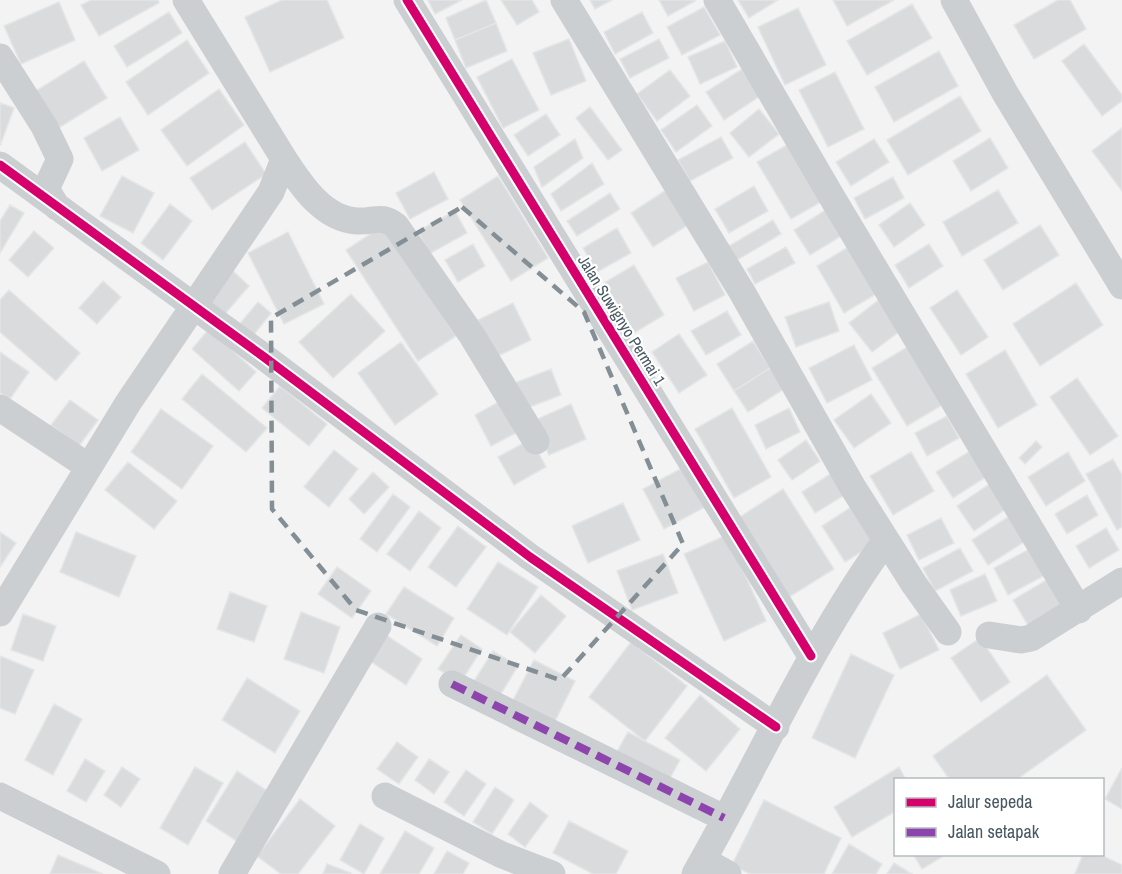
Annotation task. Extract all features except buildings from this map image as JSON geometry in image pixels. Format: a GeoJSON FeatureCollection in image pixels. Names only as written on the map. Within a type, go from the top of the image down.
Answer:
{"type":"FeatureCollection","features":[{"type":"Feature","properties":{"kind":"street"},"geometry":{"type":"LineString","coordinates":[[186,0],[284,159],[315,201],[333,214],[357,221],[388,219],[396,226],[471,334],[536,441]]}},
{"type":"Feature","properties":{"kind":"street","name":"Jalan Suwignyo Permai 1"},"geometry":{"type":"LineString","coordinates":[[407,0],[811,656]]}},
{"type":"Feature","properties":{"kind":"street"},"geometry":{"type":"LineString","coordinates":[[564,0],[748,302],[852,486],[948,632]]}},
{"type":"Feature","properties":{"kind":"street"},"geometry":{"type":"LineString","coordinates":[[717,0],[833,199],[1079,610]]}},
{"type":"Feature","properties":{"kind":"street"},"geometry":{"type":"LineString","coordinates":[[954,0],[1005,93],[1122,286]]}},
{"type":"Feature","properties":{"kind":"street"},"geometry":{"type":"LineString","coordinates":[[0,57],[44,126],[60,159],[46,189],[57,207]]}},
{"type":"Feature","properties":{"kind":"street"},"geometry":{"type":"LineString","coordinates":[[3,600],[192,306],[271,192],[284,159]]}},
{"type":"Feature","properties":{"kind":"street"},"geometry":{"type":"LineString","coordinates":[[0,165],[460,502],[530,557],[776,727]]}},
{"type":"Feature","properties":{"kind":"street"},"geometry":{"type":"LineString","coordinates":[[0,408],[89,467]]}},
{"type":"Feature","properties":{"kind":"street"},"geometry":{"type":"LineString","coordinates":[[728,874],[698,867],[776,727],[811,656],[853,585],[886,540]]}},
{"type":"Feature","properties":{"kind":"street"},"geometry":{"type":"LineString","coordinates":[[989,635],[1021,640],[1031,638],[1122,581]]}},
{"type":"Feature","properties":{"kind":"street"},"geometry":{"type":"LineString","coordinates":[[232,874],[378,626]]}},
{"type":"Feature","properties":{"kind":"street"},"geometry":{"type":"LineString","coordinates":[[452,684],[724,818]]}},
{"type":"Feature","properties":{"kind":"street"},"geometry":{"type":"LineString","coordinates":[[0,796],[153,873]]}},
{"type":"Feature","properties":{"kind":"street"},"geometry":{"type":"LineString","coordinates":[[386,796],[502,855],[552,874]]}},
{"type":"Feature","properties":{"kind":"highlighted area"},"geometry":{"type":"Polygon","coordinates":[[[462,207],[584,312],[683,544],[560,680],[356,610],[272,509],[271,318],[462,207]]]}},
{"type":"Feature","properties":{"kind":"marked path"},"geometry":{"type":"LineString","coordinates":[[452,684],[724,818]]}},
{"type":"Feature","properties":{"kind":"cycle path"},"geometry":{"type":"LineString","coordinates":[[407,0],[811,656]]}},
{"type":"Feature","properties":{"kind":"cycle path"},"geometry":{"type":"LineString","coordinates":[[0,165],[264,357],[530,557],[776,727]]}}]}
